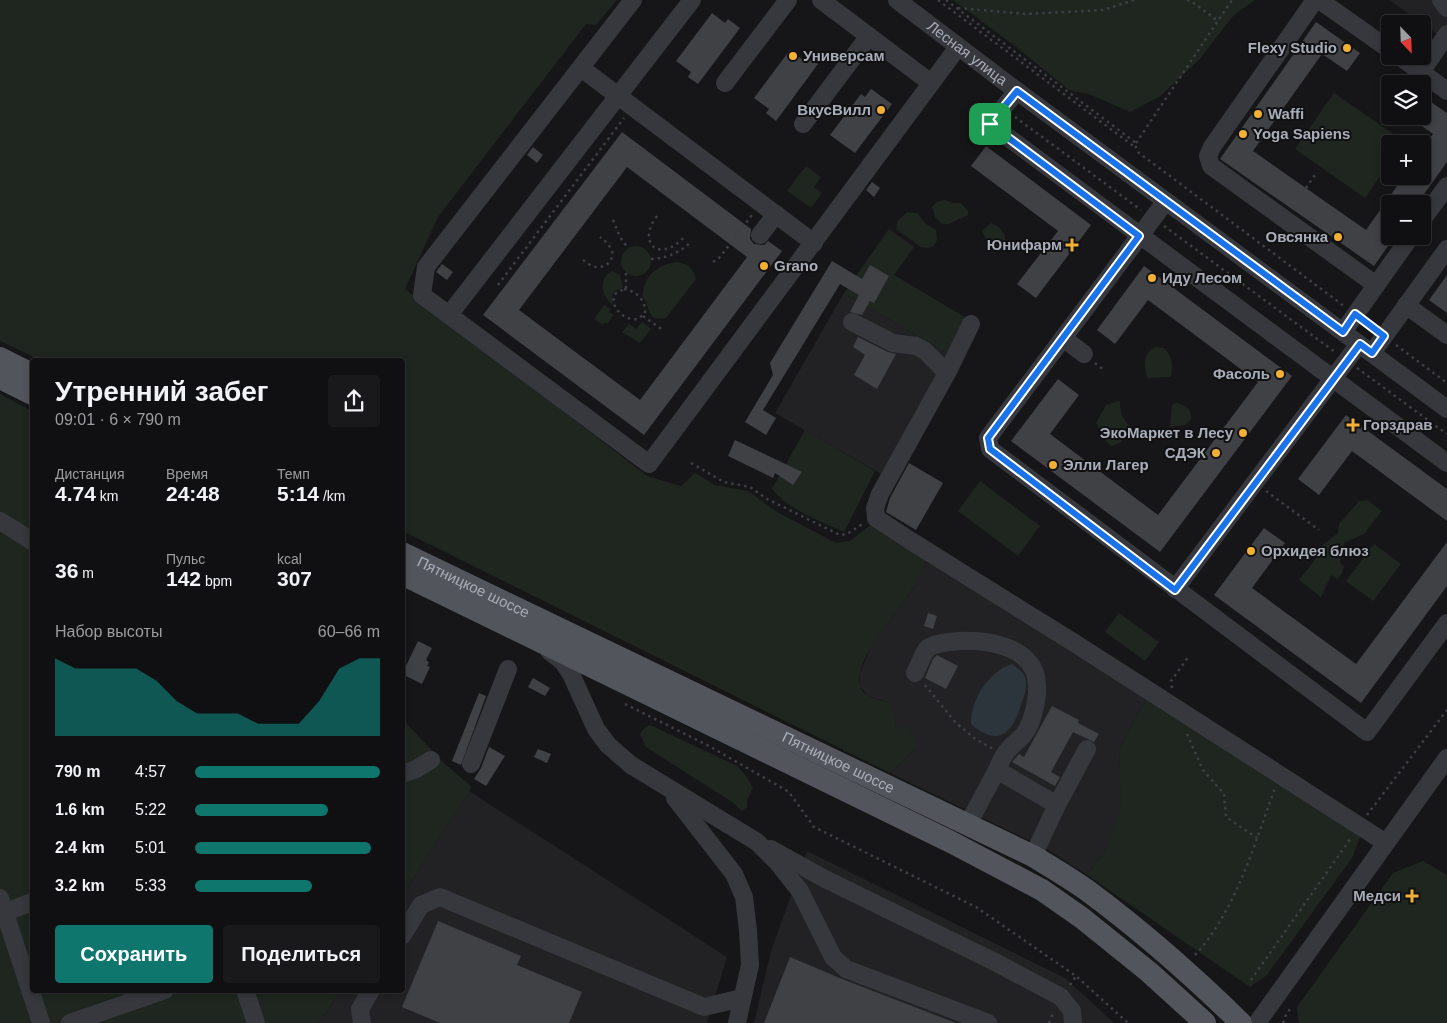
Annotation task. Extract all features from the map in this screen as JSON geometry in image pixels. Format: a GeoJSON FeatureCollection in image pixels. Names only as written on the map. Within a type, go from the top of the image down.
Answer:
{"type":"FeatureCollection","features":[{"type":"Feature","properties":{"kind":"main road"},"geometry":{"type":"LineString","coordinates":[[0,358],[30,373]]}},
{"type":"Feature","properties":{"kind":"main road"},"geometry":{"type":"LineString","coordinates":[[0,378],[30,393]]}},
{"type":"Feature","properties":{"kind":"main road","name":"Пятницкое шоссе"},"geometry":{"type":"LineString","coordinates":[[405,554],[1033,856],[1087,890],[1216,998],[1241,1023]]}},
{"type":"Feature","properties":{"kind":"main road","name":"Пятницкое шоссе"},"geometry":{"type":"LineString","coordinates":[[405,575],[951,842],[1042,890],[1082,918],[1149,972],[1205,1023]]}},
{"type":"Feature","properties":{"kind":"street"},"geometry":{"type":"LineString","coordinates":[[633,0],[426,267],[422,295],[649,464],[958,47]]}},
{"type":"Feature","properties":{"kind":"street"},"geometry":{"type":"LineString","coordinates":[[450,315],[692,0]]}},
{"type":"Feature","properties":{"kind":"street"},"geometry":{"type":"LineString","coordinates":[[725,83],[788,0]]}},
{"type":"Feature","properties":{"kind":"street"},"geometry":{"type":"LineString","coordinates":[[821,0],[931,83]]}},
{"type":"Feature","properties":{"kind":"street","name":"Лесная улица"},"geometry":{"type":"LineString","coordinates":[[897,0],[1447,409]]}},
{"type":"Feature","properties":{"kind":"street"},"geometry":{"type":"LineString","coordinates":[[1315,0],[1212,147],[1208,156],[1212,166],[1376,285]]}},
{"type":"Feature","properties":{"kind":"street"},"geometry":{"type":"LineString","coordinates":[[1319,0],[1381,44]]}},
{"type":"Feature","properties":{"kind":"street"},"geometry":{"type":"LineString","coordinates":[[1442,0],[1447,8]]}},
{"type":"Feature","properties":{"kind":"street"},"geometry":{"type":"LineString","coordinates":[[1421,72],[1447,34]]}},
{"type":"Feature","properties":{"kind":"street"},"geometry":{"type":"LineString","coordinates":[[803,124],[869,36]]}},
{"type":"Feature","properties":{"kind":"street"},"geometry":{"type":"LineString","coordinates":[[1411,65],[1447,90]]}},
{"type":"Feature","properties":{"kind":"street"},"geometry":{"type":"LineString","coordinates":[[581,68],[814,243]]}},
{"type":"Feature","properties":{"kind":"street"},"geometry":{"type":"LineString","coordinates":[[1017,91],[990,124],[1447,463]]}},
{"type":"Feature","properties":{"kind":"street"},"geometry":{"type":"LineString","coordinates":[[1431,208],[1447,186]]}},
{"type":"Feature","properties":{"kind":"street"},"geometry":{"type":"LineString","coordinates":[[1166,201],[988,438],[990,449],[1175,590],[1367,732],[1447,623]]}},
{"type":"Feature","properties":{"kind":"street"},"geometry":{"type":"LineString","coordinates":[[760,235],[776,214]]}},
{"type":"Feature","properties":{"kind":"street"},"geometry":{"type":"LineString","coordinates":[[1343,332],[1405,245]]}},
{"type":"Feature","properties":{"kind":"street"},"geometry":{"type":"LineString","coordinates":[[1175,590],[1347,361],[1384,336],[1447,248]]}},
{"type":"Feature","properties":{"kind":"street"},"geometry":{"type":"LineString","coordinates":[[1406,305],[1447,335]]}},
{"type":"Feature","properties":{"kind":"street"},"geometry":{"type":"LineString","coordinates":[[852,322],[893,343],[916,346],[924,350],[947,373]]}},
{"type":"Feature","properties":{"kind":"street"},"geometry":{"type":"LineString","coordinates":[[971,324],[947,373],[880,494],[875,508],[876,518],[1386,842]]}},
{"type":"Feature","properties":{"kind":"street"},"geometry":{"type":"LineString","coordinates":[[1063,338],[1084,354]]}},
{"type":"Feature","properties":{"kind":"street"},"geometry":{"type":"LineString","coordinates":[[0,522],[30,540]]}},
{"type":"Feature","properties":{"kind":"street"},"geometry":{"type":"LineString","coordinates":[[510,626],[563,662],[571,674],[596,729],[608,745],[631,765],[757,842],[825,879],[993,961],[1061,997],[1072,1011],[1073,1023]]}},
{"type":"Feature","properties":{"kind":"street"},"geometry":{"type":"LineString","coordinates":[[915,673],[928,648],[938,644],[964,640],[1005,646],[1020,655],[1031,665],[1036,674],[1038,688],[1034,710],[1025,734],[1000,763],[968,824]]}},
{"type":"Feature","properties":{"kind":"street"},"geometry":{"type":"LineString","coordinates":[[471,764],[508,670]]}},
{"type":"Feature","properties":{"kind":"street"},"geometry":{"type":"LineString","coordinates":[[1033,856],[1087,749]]}},
{"type":"Feature","properties":{"kind":"street"},"geometry":{"type":"LineString","coordinates":[[1257,1023],[1447,758]]}},
{"type":"Feature","properties":{"kind":"street"},"geometry":{"type":"LineString","coordinates":[[405,773],[431,760]]}},
{"type":"Feature","properties":{"kind":"street"},"geometry":{"type":"LineString","coordinates":[[1000,763],[1058,805]]}},
{"type":"Feature","properties":{"kind":"street"},"geometry":{"type":"LineString","coordinates":[[667,788],[734,874],[744,898],[750,964],[737,1023]]}},
{"type":"Feature","properties":{"kind":"street"},"geometry":{"type":"LineString","coordinates":[[757,842],[777,862],[800,891],[833,957],[846,969],[988,1023]]}},
{"type":"Feature","properties":{"kind":"street"},"geometry":{"type":"LineString","coordinates":[[405,931],[421,905],[440,898],[704,1007],[742,998]]}},
{"type":"Feature","properties":{"kind":"street"},"geometry":{"type":"LineString","coordinates":[[30,902],[2,908],[30,991]]}},
{"type":"Feature","properties":{"kind":"street"},"geometry":{"type":"LineString","coordinates":[[31,993],[41,1023]]}},
{"type":"Feature","properties":{"kind":"street"},"geometry":{"type":"LineString","coordinates":[[70,1023],[156,993]]}},
{"type":"Feature","properties":{"kind":"street"},"geometry":{"type":"LineString","coordinates":[[246,993],[256,1023]]}},
{"type":"Feature","properties":{"kind":"street"},"geometry":{"type":"LineString","coordinates":[[362,1023],[360,1009],[369,993]]}},
{"type":"Feature","properties":{"kind":"path"},"geometry":{"type":"LineString","coordinates":[[938,0],[1136,148],[1139,153],[1187,190],[1355,314]]}},
{"type":"Feature","properties":{"kind":"path"},"geometry":{"type":"LineString","coordinates":[[946,0],[1136,143]]}},
{"type":"Feature","properties":{"kind":"path"},"geometry":{"type":"LineString","coordinates":[[956,8],[1026,14],[1104,10],[1134,0]]}},
{"type":"Feature","properties":{"kind":"path"},"geometry":{"type":"LineString","coordinates":[[1187,0],[1218,21]]}},
{"type":"Feature","properties":{"kind":"path"},"geometry":{"type":"LineString","coordinates":[[1136,148],[1136,143],[1232,0]]}},
{"type":"Feature","properties":{"kind":"path"},"geometry":{"type":"LineString","coordinates":[[498,285],[632,107]]}},
{"type":"Feature","properties":{"kind":"path"},"geometry":{"type":"LineString","coordinates":[[1015,117],[1447,434]]}},
{"type":"Feature","properties":{"kind":"path"},"geometry":{"type":"LineString","coordinates":[[1306,188],[1315,175]]}},
{"type":"Feature","properties":{"kind":"path"},"geometry":{"type":"LineString","coordinates":[[1184,195],[1187,190]]}},
{"type":"Feature","properties":{"kind":"path"},"geometry":{"type":"LineString","coordinates":[[713,262],[720,257],[753,213]]}},
{"type":"Feature","properties":{"kind":"path"},"geometry":{"type":"LineString","coordinates":[[657,216],[652,223],[649,236],[655,248],[662,251],[670,249],[684,237]]}},
{"type":"Feature","properties":{"kind":"path"},"geometry":{"type":"LineString","coordinates":[[613,220],[620,237],[628,248]]}},
{"type":"Feature","properties":{"kind":"path"},"geometry":{"type":"LineString","coordinates":[[583,260],[595,267],[604,267],[610,262],[613,256],[612,249],[600,237]]}},
{"type":"Feature","properties":{"kind":"path"},"geometry":{"type":"LineString","coordinates":[[651,259],[669,257],[685,248],[691,242]]}},
{"type":"Feature","properties":{"kind":"path"},"geometry":{"type":"LineString","coordinates":[[626,273],[626,290]]}},
{"type":"Feature","properties":{"kind":"path"},"geometry":{"type":"LineString","coordinates":[[626,290],[637,294],[642,299],[645,309],[643,316],[633,320],[626,318],[613,302],[615,294],[626,290]]}},
{"type":"Feature","properties":{"kind":"path"},"geometry":{"type":"LineString","coordinates":[[643,316],[664,331]]}},
{"type":"Feature","properties":{"kind":"path"},"geometry":{"type":"LineString","coordinates":[[1320,341],[1324,335]]}},
{"type":"Feature","properties":{"kind":"path"},"geometry":{"type":"LineString","coordinates":[[1384,336],[1447,383]]}},
{"type":"Feature","properties":{"kind":"path"},"geometry":{"type":"LineString","coordinates":[[691,462],[724,482],[750,487],[767,499],[840,535],[847,534],[869,520],[876,518]]}},
{"type":"Feature","properties":{"kind":"path"},"geometry":{"type":"LineString","coordinates":[[1255,483],[1319,530]]}},
{"type":"Feature","properties":{"kind":"path"},"geometry":{"type":"LineString","coordinates":[[1189,656],[1171,681],[1176,708],[1204,770],[1224,794],[1226,817],[1257,838]]}},
{"type":"Feature","properties":{"kind":"path"},"geometry":{"type":"LineString","coordinates":[[915,673],[956,722],[1000,763]]}},
{"type":"Feature","properties":{"kind":"path"},"geometry":{"type":"LineString","coordinates":[[618,700],[709,746],[788,792],[814,827],[976,907],[1076,976],[1128,1023]]}},
{"type":"Feature","properties":{"kind":"path"},"geometry":{"type":"LineString","coordinates":[[1251,980],[1360,826],[1447,710]]}},
{"type":"Feature","properties":{"kind":"path"},"geometry":{"type":"LineString","coordinates":[[1188,950],[1196,956],[1221,919],[1233,896],[1257,838],[1280,775]]}},
{"type":"Feature","properties":{"kind":"path"},"geometry":{"type":"LineString","coordinates":[[1283,1023],[1292,1006]]}},
{"type":"Feature","properties":{"kind":"shaded area"},"geometry":{"type":"Polygon","coordinates":[[[0,0],[617,0],[596,25],[586,24],[438,217],[405,289],[647,476],[681,486],[695,473],[715,485],[748,491],[777,512],[836,543],[850,541],[872,524],[926,559],[912,590],[870,650],[863,663],[860,675],[860,686],[865,693],[873,698],[892,703],[896,726],[908,728],[916,738],[915,749],[890,773],[405,532],[405,358],[36,358],[0,341],[0,0]]]}},
{"type":"Feature","properties":{"kind":"shaded area"},"geometry":{"type":"Polygon","coordinates":[[[953,0],[1255,0],[1234,15],[1198,61],[1159,97],[1130,112],[1089,94],[1069,90],[1015,46],[953,0]]]}},
{"type":"Feature","properties":{"kind":"shaded area"},"geometry":{"type":"Polygon","coordinates":[[[1389,0],[1447,0],[1447,41],[1431,30],[1431,15],[1410,15],[1389,0]]]}},
{"type":"Feature","properties":{"kind":"shaded area"},"geometry":{"type":"Polygon","coordinates":[[[1334,93],[1395,135],[1381,135],[1381,175],[1365,198],[1295,149],[1334,93]]]}},
{"type":"Feature","properties":{"kind":"shaded area"},"geometry":{"type":"Polygon","coordinates":[[[806,166],[821,177],[814,187],[822,193],[811,208],[787,191],[806,166]]]}},
{"type":"Feature","properties":{"kind":"shaded area"},"geometry":{"type":"Polygon","coordinates":[[[944,200],[961,203],[968,211],[968,215],[949,224],[942,224],[935,217],[932,207],[937,202],[944,200]]]}},
{"type":"Feature","properties":{"kind":"shaded area"},"geometry":{"type":"Polygon","coordinates":[[[907,212],[917,213],[926,224],[936,230],[937,240],[934,246],[928,248],[921,247],[896,229],[897,222],[907,212]]]}},
{"type":"Feature","properties":{"kind":"shaded area"},"geometry":{"type":"Polygon","coordinates":[[[991,223],[999,227],[1005,235],[1005,245],[999,252],[990,248],[982,231],[991,223]]]}},
{"type":"Feature","properties":{"kind":"shaded area"},"geometry":{"type":"Polygon","coordinates":[[[889,229],[914,247],[894,275],[968,319],[949,354],[844,293],[889,229]]]}},
{"type":"Feature","properties":{"kind":"shaded area"},"geometry":{"type":"Polygon","coordinates":[[[636,246],[647,250],[651,261],[647,272],[636,276],[625,272],[621,261],[625,250],[636,246]]]}},
{"type":"Feature","properties":{"kind":"shaded area"},"geometry":{"type":"Polygon","coordinates":[[[677,262],[689,267],[696,279],[666,318],[655,318],[651,315],[643,298],[646,281],[657,269],[666,264],[677,262]]]}},
{"type":"Feature","properties":{"kind":"shaded area"},"geometry":{"type":"Polygon","coordinates":[[[612,271],[620,275],[623,288],[615,291],[612,295],[613,305],[606,297],[603,288],[604,279],[612,271]]]}},
{"type":"Feature","properties":{"kind":"shaded area"},"geometry":{"type":"Polygon","coordinates":[[[844,293],[949,354],[935,371],[936,378],[883,475],[775,413],[844,293]]]}},
{"type":"Feature","properties":{"kind":"shaded area"},"geometry":{"type":"Polygon","coordinates":[[[604,305],[611,309],[609,312],[614,315],[607,324],[605,322],[603,325],[594,319],[604,305]]]}},
{"type":"Feature","properties":{"kind":"shaded area"},"geometry":{"type":"Polygon","coordinates":[[[642,322],[651,329],[640,343],[622,332],[629,324],[636,329],[642,322]]]}},
{"type":"Feature","properties":{"kind":"shaded area"},"geometry":{"type":"Polygon","coordinates":[[[1155,347],[1164,348],[1171,358],[1171,377],[1148,378],[1145,370],[1145,361],[1148,353],[1155,347]]]}},
{"type":"Feature","properties":{"kind":"shaded area"},"geometry":{"type":"Polygon","coordinates":[[[0,394],[30,410],[30,993],[339,993],[319,1023],[0,1023],[0,394]]]}},
{"type":"Feature","properties":{"kind":"shaded area"},"geometry":{"type":"Polygon","coordinates":[[[1120,402],[1123,418],[1134,430],[1120,443],[1111,446],[1105,440],[1109,432],[1108,430],[1100,430],[1096,423],[1106,405],[1120,402]]]}},
{"type":"Feature","properties":{"kind":"shaded area"},"geometry":{"type":"Polygon","coordinates":[[[1176,403],[1188,408],[1191,419],[1185,425],[1170,427],[1172,405],[1176,403]]]}},
{"type":"Feature","properties":{"kind":"shaded area"},"geometry":{"type":"Polygon","coordinates":[[[805,430],[875,471],[844,532],[796,509],[779,497],[772,489],[805,430]]]}},
{"type":"Feature","properties":{"kind":"shaded area"},"geometry":{"type":"Polygon","coordinates":[[[980,481],[1040,526],[1018,556],[958,511],[980,481]]]}},
{"type":"Feature","properties":{"kind":"shaded area"},"geometry":{"type":"Polygon","coordinates":[[[1367,500],[1382,511],[1364,534],[1344,543],[1340,563],[1344,566],[1342,574],[1337,579],[1332,575],[1321,597],[1299,580],[1315,560],[1319,548],[1338,533],[1339,524],[1359,501],[1367,500]]]}},
{"type":"Feature","properties":{"kind":"shaded area"},"geometry":{"type":"Polygon","coordinates":[[[1374,544],[1401,564],[1373,601],[1346,581],[1374,544]]]}},
{"type":"Feature","properties":{"kind":"shaded area"},"geometry":{"type":"Polygon","coordinates":[[[926,559],[1148,696],[1119,749],[1122,808],[1107,848],[1087,875],[1047,849],[890,773],[915,749],[908,729],[896,726],[891,703],[868,696],[860,687],[860,673],[873,642],[913,589],[926,559]]]}},
{"type":"Feature","properties":{"kind":"shaded area"},"geometry":{"type":"Polygon","coordinates":[[[1119,613],[1159,642],[1145,661],[1105,632],[1119,613]]]}},
{"type":"Feature","properties":{"kind":"shaded area"},"geometry":{"type":"Polygon","coordinates":[[[1012,664],[1026,679],[1023,700],[1013,724],[1008,730],[996,736],[989,735],[971,724],[974,705],[988,680],[995,673],[1012,664]]]}},
{"type":"Feature","properties":{"kind":"shaded area"},"geometry":{"type":"Polygon","coordinates":[[[1148,696],[1361,835],[1352,858],[1267,975],[1250,987],[1087,875],[1107,848],[1121,808],[1119,749],[1148,696]]]}},
{"type":"Feature","properties":{"kind":"shaded area"},"geometry":{"type":"Polygon","coordinates":[[[405,722],[446,765],[472,787],[405,891],[405,722]]]}},
{"type":"Feature","properties":{"kind":"shaded area"},"geometry":{"type":"Polygon","coordinates":[[[650,725],[737,766],[753,788],[747,800],[747,807],[742,811],[732,802],[646,747],[640,734],[644,728],[650,725]]]}},
{"type":"Feature","properties":{"kind":"shaded area"},"geometry":{"type":"Polygon","coordinates":[[[469,791],[727,957],[707,1023],[319,1023],[339,993],[405,993],[405,891],[469,791]]]}},
{"type":"Feature","properties":{"kind":"shaded area"},"geometry":{"type":"Polygon","coordinates":[[[807,851],[1065,978],[1114,1023],[754,1023],[771,951],[807,851]]]}},
{"type":"Feature","properties":{"kind":"shaded area","name":"Медси"},"geometry":{"type":"Polygon","coordinates":[[[1423,861],[1447,875],[1447,1023],[1299,1023],[1297,1007],[1393,873],[1423,861]]]}},
{"type":"Feature","properties":{"kind":"building"},"geometry":{"type":"Polygon","coordinates":[[[712,13],[725,23],[728,19],[740,28],[698,84],[688,77],[691,72],[676,61],[712,13]]]}},
{"type":"Feature","properties":{"kind":"building"},"geometry":{"type":"Polygon","coordinates":[[[1316,22],[1360,53],[1347,71],[1322,54],[1253,151],[1366,230],[1381,209],[1381,245],[1389,245],[1374,266],[1220,159],[1316,22]]]}},
{"type":"Feature","properties":{"kind":"building"},"geometry":{"type":"Polygon","coordinates":[[[790,50],[803,60],[806,56],[818,64],[776,121],[766,113],[769,109],[754,98],[790,50]]]}},
{"type":"Feature","properties":{"kind":"building"},"geometry":{"type":"Polygon","coordinates":[[[871,89],[892,104],[855,153],[830,135],[861,94],[865,97],[871,89]]]}},
{"type":"Feature","properties":{"kind":"building"},"geometry":{"type":"Polygon","coordinates":[[[1431,102],[1447,113],[1447,162],[1431,184],[1431,137],[1433,134],[1420,125],[1431,125],[1431,102]]]}},
{"type":"Feature","properties":{"kind":"building"},"geometry":{"type":"Polygon","coordinates":[[[622,132],[751,229],[750,239],[754,244],[764,245],[768,241],[782,251],[644,435],[483,315],[622,132]],[[627,167],[519,310],[640,400],[747,257],[627,167]]]}},
{"type":"Feature","properties":{"kind":"building"},"geometry":{"type":"Polygon","coordinates":[[[986,146],[1091,225],[1036,298],[1017,284],[1058,231],[971,166],[986,146]]]}},
{"type":"Feature","properties":{"kind":"building"},"geometry":{"type":"Polygon","coordinates":[[[533,147],[543,155],[537,163],[527,155],[533,147]]]}},
{"type":"Feature","properties":{"kind":"building"},"geometry":{"type":"Polygon","coordinates":[[[872,182],[880,188],[874,197],[866,190],[872,182]]]}},
{"type":"Feature","properties":{"kind":"building"},"geometry":{"type":"Polygon","coordinates":[[[1398,185],[1431,185],[1423,195],[1391,195],[1398,185]]]}},
{"type":"Feature","properties":{"kind":"building"},"geometry":{"type":"Polygon","coordinates":[[[832,261],[862,279],[870,265],[889,276],[874,303],[870,301],[862,315],[850,312],[859,295],[840,284],[763,410],[776,418],[766,435],[745,422],[773,375],[770,363],[832,261]]]}},
{"type":"Feature","properties":{"kind":"building"},"geometry":{"type":"Polygon","coordinates":[[[442,264],[453,272],[447,280],[436,272],[442,264]]]}},
{"type":"Feature","properties":{"kind":"building"},"geometry":{"type":"Polygon","coordinates":[[[1144,266],[1292,376],[1160,552],[1011,441],[1058,379],[1079,395],[1050,434],[1158,515],[1258,382],[1148,300],[1115,344],[1097,330],[1144,266]]]}},
{"type":"Feature","properties":{"kind":"building"},"geometry":{"type":"Polygon","coordinates":[[[1447,275],[1447,313],[1429,300],[1447,275]]]}},
{"type":"Feature","properties":{"kind":"building"},"geometry":{"type":"Polygon","coordinates":[[[858,337],[896,354],[877,389],[854,375],[865,355],[853,347],[858,337]]]}},
{"type":"Feature","properties":{"kind":"building"},"geometry":{"type":"Polygon","coordinates":[[[1346,415],[1447,489],[1447,521],[1352,451],[1319,495],[1298,479],[1346,415]]]}},
{"type":"Feature","properties":{"kind":"building"},"geometry":{"type":"Polygon","coordinates":[[[735,440],[802,472],[793,485],[775,473],[773,478],[728,456],[735,440]]]}},
{"type":"Feature","properties":{"kind":"building"},"geometry":{"type":"Polygon","coordinates":[[[909,463],[943,483],[916,530],[886,512],[890,498],[909,463]]]}},
{"type":"Feature","properties":{"kind":"building"},"geometry":{"type":"Polygon","coordinates":[[[1264,528],[1285,543],[1252,588],[1356,664],[1447,542],[1447,586],[1361,703],[1214,595],[1264,528]]]}},
{"type":"Feature","properties":{"kind":"building"},"geometry":{"type":"Polygon","coordinates":[[[928,613],[937,616],[933,629],[924,626],[928,613]]]}},
{"type":"Feature","properties":{"kind":"building"},"geometry":{"type":"Polygon","coordinates":[[[418,641],[432,648],[426,660],[429,662],[427,666],[430,667],[422,684],[405,676],[405,668],[418,641]]]}},
{"type":"Feature","properties":{"kind":"building"},"geometry":{"type":"Polygon","coordinates":[[[937,655],[958,666],[946,689],[925,678],[933,659],[937,655]]]}},
{"type":"Feature","properties":{"kind":"building"},"geometry":{"type":"Polygon","coordinates":[[[533,678],[550,688],[545,696],[528,687],[533,678]]]}},
{"type":"Feature","properties":{"kind":"building"},"geometry":{"type":"Polygon","coordinates":[[[479,693],[486,696],[461,765],[452,761],[479,693]]]}},
{"type":"Feature","properties":{"kind":"building"},"geometry":{"type":"Polygon","coordinates":[[[1052,706],[1079,720],[1078,723],[1099,734],[1094,742],[1073,732],[1051,772],[1060,777],[1055,786],[1012,762],[1019,754],[1024,757],[1052,706]]]}},
{"type":"Feature","properties":{"kind":"building"},"geometry":{"type":"Polygon","coordinates":[[[489,747],[505,756],[486,786],[474,779],[481,768],[489,747]]]}},
{"type":"Feature","properties":{"kind":"building"},"geometry":{"type":"Polygon","coordinates":[[[538,749],[551,754],[547,763],[534,757],[538,749]]]}},
{"type":"Feature","properties":{"kind":"building"},"geometry":{"type":"Polygon","coordinates":[[[438,921],[521,956],[517,965],[582,992],[569,1023],[440,1023],[402,1007],[438,921]]]}},
{"type":"Feature","properties":{"kind":"building"},"geometry":{"type":"Polygon","coordinates":[[[790,957],[842,979],[956,1023],[764,1023],[790,957]]]}},
{"type":"Feature","properties":{"kind":"place","name":"Flexy Studio"},"geometry":{"type":"Point","coordinates":[1347,48]}},
{"type":"Feature","properties":{"kind":"place","name":"Универсам"},"geometry":{"type":"Point","coordinates":[793,56]}},
{"type":"Feature","properties":{"kind":"place","name":"ВкусВилл"},"geometry":{"type":"Point","coordinates":[881,110]}},
{"type":"Feature","properties":{"kind":"place","name":"Waffi"},"geometry":{"type":"Point","coordinates":[1258,114]}},
{"type":"Feature","properties":{"kind":"place","name":"Yoga Sapiens"},"geometry":{"type":"Point","coordinates":[1243,134]}},
{"type":"Feature","properties":{"kind":"place","name":"Овсянка"},"geometry":{"type":"Point","coordinates":[1338,237]}},
{"type":"Feature","properties":{"kind":"place","name":"Юнифарм"},"geometry":{"type":"Point","coordinates":[1072,245]}},
{"type":"Feature","properties":{"kind":"place","name":"Grano"},"geometry":{"type":"Point","coordinates":[764,266]}},
{"type":"Feature","properties":{"kind":"place","name":"Иду Лесом"},"geometry":{"type":"Point","coordinates":[1152,278]}},
{"type":"Feature","properties":{"kind":"place","name":"Фасоль"},"geometry":{"type":"Point","coordinates":[1280,374]}},
{"type":"Feature","properties":{"kind":"place","name":"Горздрав"},"geometry":{"type":"Point","coordinates":[1353,425]}},
{"type":"Feature","properties":{"kind":"place","name":"ЭкоМаркет в Лесу"},"geometry":{"type":"Point","coordinates":[1243,433]}},
{"type":"Feature","properties":{"kind":"place","name":"СДЭК"},"geometry":{"type":"Point","coordinates":[1216,453]}},
{"type":"Feature","properties":{"kind":"place","name":"Элли Лагер"},"geometry":{"type":"Point","coordinates":[1053,465]}},
{"type":"Feature","properties":{"kind":"place","name":"Орхидея блюз"},"geometry":{"type":"Point","coordinates":[1251,551]}},
{"type":"Feature","properties":{"kind":"place","name":"Медси"},"geometry":{"type":"Point","coordinates":[1412,896]}},
{"type":"Feature","properties":{"kind":"route"},"geometry":{"type":"LineString","coordinates":[[1017,91],[1343,332],[1355,314],[1384,336],[1372,353],[1360,344],[1175,590],[990,449],[988,438],[1139,236],[990,124],[1017,91]]}}]}
